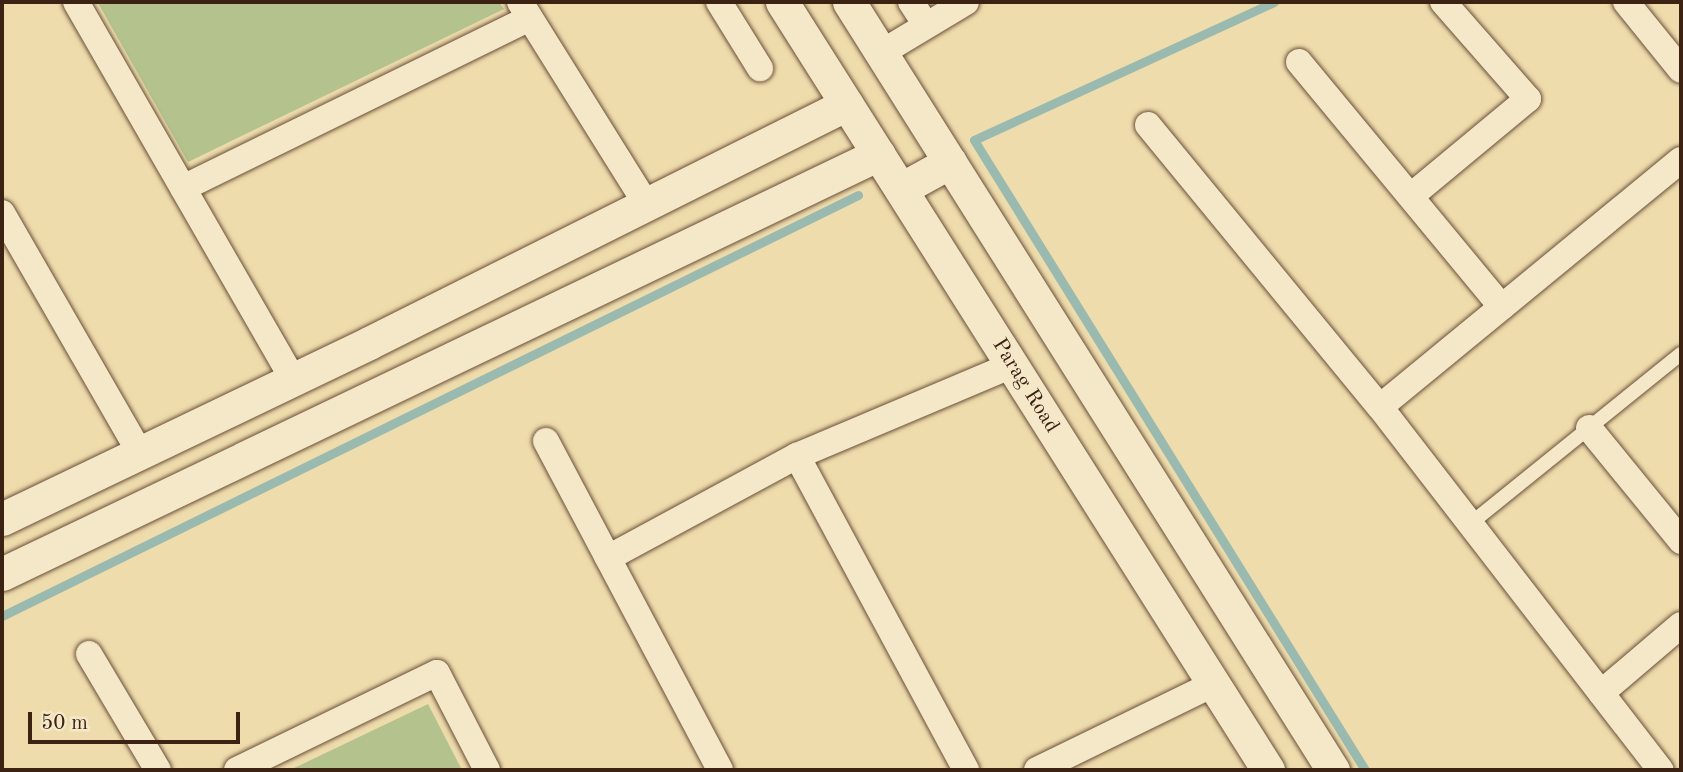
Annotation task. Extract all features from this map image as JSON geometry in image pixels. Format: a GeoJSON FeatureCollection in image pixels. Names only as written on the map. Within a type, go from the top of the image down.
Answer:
{"type":"FeatureCollection","features":[{"type":"Feature","properties":{"kind":"street"},"geometry":{"type":"LineString","coordinates":[[76,2],[293,379]]}},
{"type":"Feature","properties":{"kind":"street"},"geometry":{"type":"LineString","coordinates":[[719,2],[760,68]]}},
{"type":"Feature","properties":{"kind":"street","name":"Parag Road"},"geometry":{"type":"LineString","coordinates":[[782,2],[1268,770]]}},
{"type":"Feature","properties":{"kind":"street"},"geometry":{"type":"LineString","coordinates":[[849,2],[902,40],[950,162],[1333,770]]}},
{"type":"Feature","properties":{"kind":"street"},"geometry":{"type":"LineString","coordinates":[[902,40],[911,2]]}},
{"type":"Feature","properties":{"kind":"street"},"geometry":{"type":"LineString","coordinates":[[902,40],[965,2]]}},
{"type":"Feature","properties":{"kind":"street"},"geometry":{"type":"LineString","coordinates":[[1410,196],[1528,99],[1443,2]]}},
{"type":"Feature","properties":{"kind":"street"},"geometry":{"type":"LineString","coordinates":[[1626,2],[1681,70]]}},
{"type":"Feature","properties":{"kind":"street"},"geometry":{"type":"LineString","coordinates":[[183,188],[525,10],[646,204]]}},
{"type":"Feature","properties":{"kind":"street"},"geometry":{"type":"LineString","coordinates":[[1299,62],[1502,307]]}},
{"type":"Feature","properties":{"kind":"street"},"geometry":{"type":"LineString","coordinates":[[2,519],[293,379],[847,104]]}},
{"type":"Feature","properties":{"kind":"street"},"geometry":{"type":"LineString","coordinates":[[1148,125],[1380,407],[1661,770]]}},
{"type":"Feature","properties":{"kind":"street"},"geometry":{"type":"LineString","coordinates":[[2,574],[879,154]]}},
{"type":"Feature","properties":{"kind":"street"},"geometry":{"type":"LineString","coordinates":[[1380,407],[1681,160]]}},
{"type":"Feature","properties":{"kind":"street"},"geometry":{"type":"LineString","coordinates":[[901,189],[950,162]]}},
{"type":"Feature","properties":{"kind":"street"},"geometry":{"type":"LineString","coordinates":[[6,228],[140,453]]}},
{"type":"Feature","properties":{"kind":"street"},"geometry":{"type":"LineString","coordinates":[[608,558],[797,456],[1012,365]]}},
{"type":"Feature","properties":{"kind":"street"},"geometry":{"type":"LineString","coordinates":[[1589,428],[1681,541]]}},
{"type":"Feature","properties":{"kind":"street"},"geometry":{"type":"LineString","coordinates":[[546,440],[720,770]]}},
{"type":"Feature","properties":{"kind":"street"},"geometry":{"type":"LineString","coordinates":[[797,456],[966,770]]}},
{"type":"Feature","properties":{"kind":"street"},"geometry":{"type":"LineString","coordinates":[[1601,693],[1681,625]]}},
{"type":"Feature","properties":{"kind":"street"},"geometry":{"type":"LineString","coordinates":[[89,654],[158,770]]}},
{"type":"Feature","properties":{"kind":"street"},"geometry":{"type":"LineString","coordinates":[[237,770],[437,673],[487,770]]}},
{"type":"Feature","properties":{"kind":"street"},"geometry":{"type":"LineString","coordinates":[[1037,770],[1213,684]]}},
{"type":"Feature","properties":{"kind":"lane"},"geometry":{"type":"LineString","coordinates":[[1470,524],[1681,354]]}},
{"type":"Feature","properties":{"kind":"green space"},"geometry":{"type":"Polygon","coordinates":[[[499,2],[504,9],[188,162],[98,3],[499,2]]]}},
{"type":"Feature","properties":{"kind":"green space"},"geometry":{"type":"Polygon","coordinates":[[[428,704],[462,770],[290,770],[428,704]]]}},
{"type":"Feature","properties":{"kind":"waterway"},"geometry":{"type":"LineString","coordinates":[[1274,2],[974,140],[1365,770]]}},
{"type":"Feature","properties":{"kind":"waterway"},"geometry":{"type":"LineString","coordinates":[[2,616],[858,195]]}}]}
